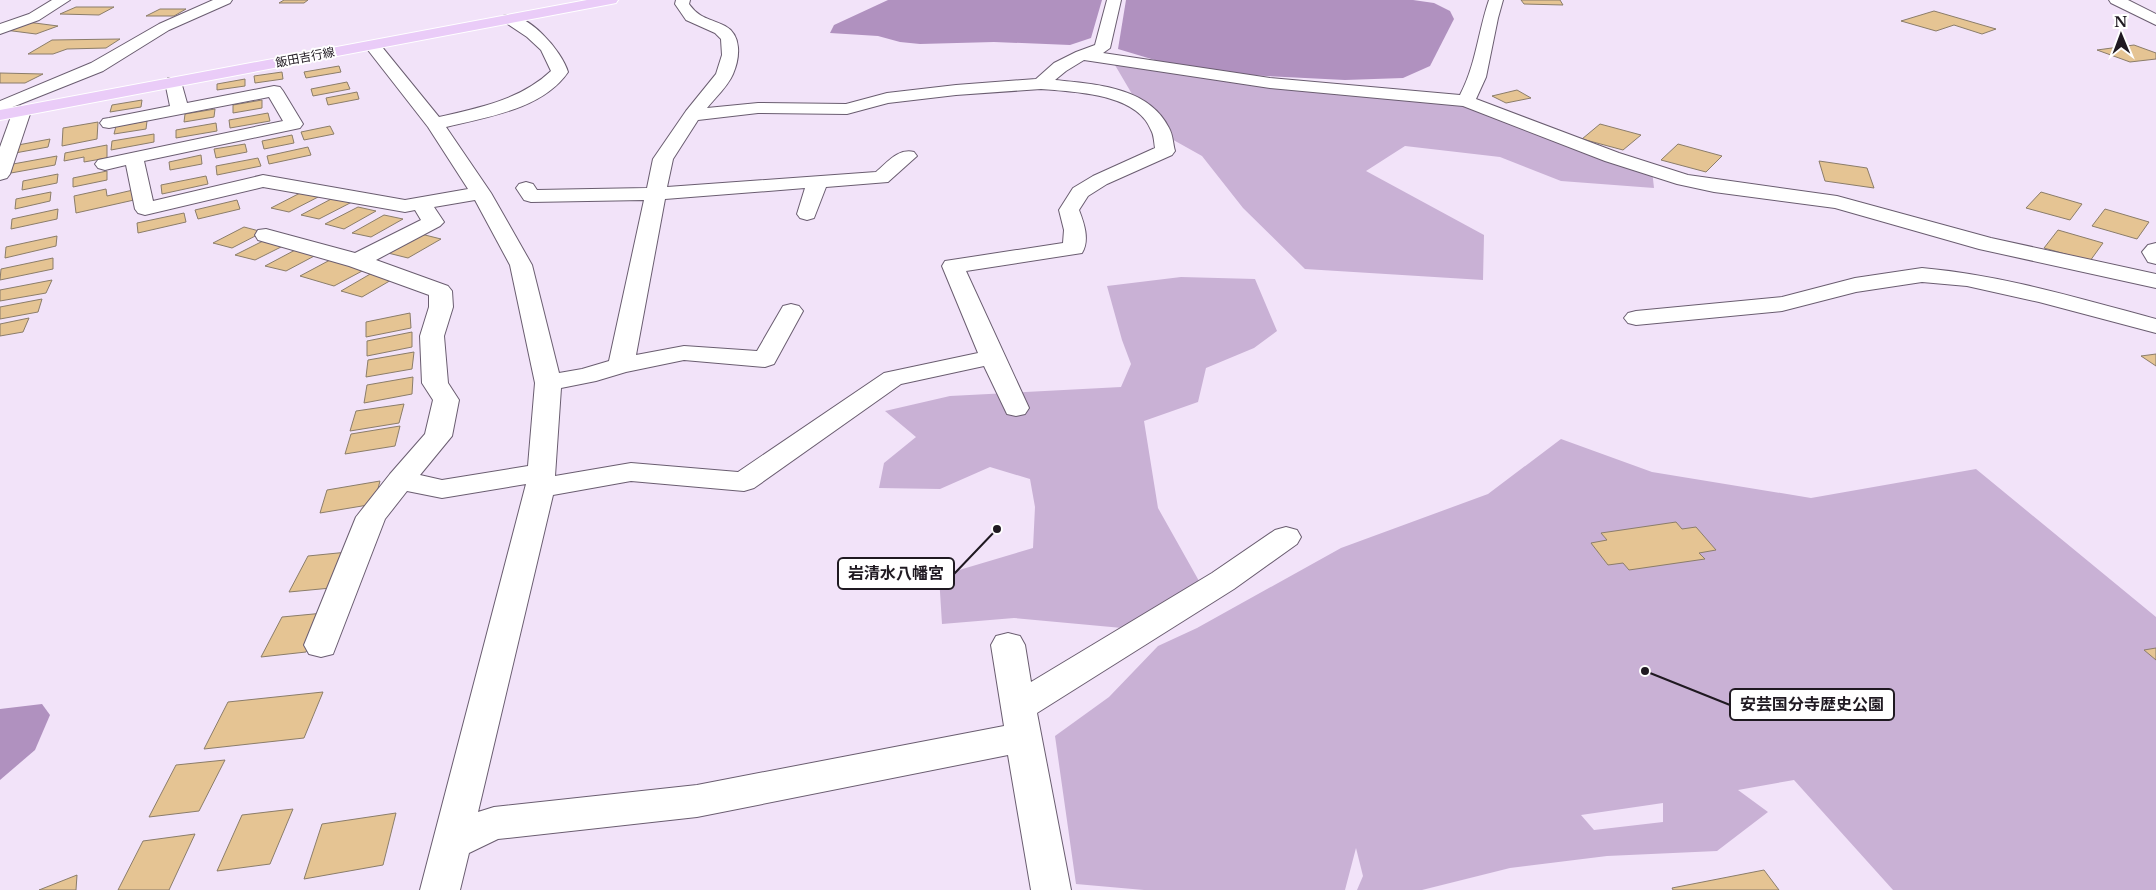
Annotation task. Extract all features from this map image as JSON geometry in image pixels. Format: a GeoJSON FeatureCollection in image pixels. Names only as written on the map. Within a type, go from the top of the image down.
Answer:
{"type":"FeatureCollection","features":[{"type":"Feature","properties":{"kind":"main road","name":"飯田吉行線"},"geometry":{"type":"LineString","coordinates":[[0,115],[611,0]]}},
{"type":"Feature","properties":{"kind":"street"},"geometry":{"type":"LineString","coordinates":[[0,29],[34,17],[63,0]]}},
{"type":"Feature","properties":{"kind":"street"},"geometry":{"type":"LineString","coordinates":[[0,107],[97,67],[164,27],[225,0]]}},
{"type":"Feature","properties":{"kind":"street"},"geometry":{"type":"LineString","coordinates":[[621,365],[663,159],[692,115],[724,75],[730,55],[729,38],[721,30],[691,17],[682,4],[683,0]]}},
{"type":"Feature","properties":{"kind":"street"},"geometry":{"type":"LineString","coordinates":[[1041,84],[1060,67],[1082,55],[1102,48],[1114,0]]}},
{"type":"Feature","properties":{"kind":"street"},"geometry":{"type":"LineString","coordinates":[[1466,101],[1478,77],[1490,18],[1496,0]]}},
{"type":"Feature","properties":{"kind":"street"},"geometry":{"type":"LineString","coordinates":[[2116,0],[2156,20]]}},
{"type":"Feature","properties":{"kind":"street"},"geometry":{"type":"LineString","coordinates":[[435,124],[498,108],[551,81],[560,72],[558,63],[550,48],[527,30],[508,19]]}},
{"type":"Feature","properties":{"kind":"street"},"geometry":{"type":"LineString","coordinates":[[372,45],[435,124],[481,193],[521,265],[548,383],[541,480],[440,890]]}},
{"type":"Feature","properties":{"kind":"street"},"geometry":{"type":"LineString","coordinates":[[1082,55],[1179,71],[1270,82],[1466,101],[1612,157],[1684,180],[1714,186],[1795,195],[1837,202],[1987,244],[2156,281]]}},
{"type":"Feature","properties":{"kind":"street"},"geometry":{"type":"LineString","coordinates":[[174,82],[180,110]]}},
{"type":"Feature","properties":{"kind":"street"},"geometry":{"type":"LineString","coordinates":[[887,98],[905,84]]}},
{"type":"Feature","properties":{"kind":"street"},"geometry":{"type":"LineString","coordinates":[[692,115],[758,108],[847,109],[887,98],[956,90],[1041,84],[1077,87],[1119,95],[1148,110],[1160,128],[1165,151],[1100,180],[1080,192],[1069,210],[1075,230],[1074,248],[953,266],[1016,408]]}},
{"type":"Feature","properties":{"kind":"street"},"geometry":{"type":"LineString","coordinates":[[105,164],[294,124],[274,92],[108,123]]}},
{"type":"Feature","properties":{"kind":"street"},"geometry":{"type":"LineString","coordinates":[[831,127],[847,109]]}},
{"type":"Feature","properties":{"kind":"street"},"geometry":{"type":"LineString","coordinates":[[0,174],[22,111]]}},
{"type":"Feature","properties":{"kind":"street"},"geometry":{"type":"LineString","coordinates":[[526,188],[530,196],[562,198],[657,194],[881,178],[907,156]]}},
{"type":"Feature","properties":{"kind":"street"},"geometry":{"type":"LineString","coordinates":[[134,158],[145,209],[263,181],[405,206],[481,193]]}},
{"type":"Feature","properties":{"kind":"street"},"geometry":{"type":"LineString","coordinates":[[808,214],[816,182]]}},
{"type":"Feature","properties":{"kind":"street"},"geometry":{"type":"LineString","coordinates":[[357,262],[433,222],[421,204]]}},
{"type":"Feature","properties":{"kind":"street"},"geometry":{"type":"LineString","coordinates":[[266,236],[357,262],[440,291],[442,307],[432,336],[434,383],[446,400],[438,436],[400,480],[371,518],[321,645]]}},
{"type":"Feature","properties":{"kind":"street"},"geometry":{"type":"LineString","coordinates":[[2156,250],[2153,252],[2156,257]]}},
{"type":"Feature","properties":{"kind":"street"},"geometry":{"type":"LineString","coordinates":[[1636,318],[1782,304],[1855,285],[1922,275],[1967,279],[2043,296],[2156,326]]}},
{"type":"Feature","properties":{"kind":"street"},"geometry":{"type":"LineString","coordinates":[[548,383],[587,376],[621,365],[684,353],[765,359],[791,311]]}},
{"type":"Feature","properties":{"kind":"street"},"geometry":{"type":"LineString","coordinates":[[400,480],[442,489],[631,472],[744,482],[893,378],[992,357]]}},
{"type":"Feature","properties":{"kind":"street"},"geometry":{"type":"LineString","coordinates":[[451,843],[494,823],[696,801],[1021,722],[1286,537]]}},
{"type":"Feature","properties":{"kind":"street"},"geometry":{"type":"LineString","coordinates":[[1008,645],[1051,890]]}},
{"type":"Feature","properties":{"kind":"shaded area"},"geometry":{"type":"Polygon","coordinates":[[[888,0],[1102,0],[1091,38],[1070,45],[994,42],[920,44],[900,42],[878,36],[830,33],[834,25],[888,0]]]}},
{"type":"Feature","properties":{"kind":"shaded area"},"geometry":{"type":"Polygon","coordinates":[[[1126,0],[1413,0],[1434,3],[1450,11],[1454,19],[1430,66],[1403,78],[1345,80],[1246,75],[1158,61],[1118,49],[1126,0]]]}},
{"type":"Feature","properties":{"kind":"shaded area"},"geometry":{"type":"Polygon","coordinates":[[[1112,60],[1466,101],[1652,170],[1654,188],[1561,181],[1500,157],[1405,146],[1366,171],[1484,235],[1483,280],[1305,269],[1243,208],[1202,156],[1152,128],[1112,60]]]}},
{"type":"Feature","properties":{"kind":"shaded area"},"geometry":{"type":"Polygon","coordinates":[[[1181,277],[1255,279],[1277,331],[1254,348],[1206,368],[1198,402],[1144,421],[1158,508],[1208,597],[1144,630],[1014,618],[942,624],[939,576],[1033,548],[1035,507],[1030,479],[990,467],[940,489],[879,488],[884,463],[916,437],[885,411],[950,396],[1121,387],[1131,364],[1122,340],[1107,286],[1181,277]]]}},
{"type":"Feature","properties":{"kind":"shaded area"},"geometry":{"type":"Polygon","coordinates":[[[1561,439],[1652,472],[1811,498],[1976,469],[2156,617],[2156,890],[1893,890],[1794,780],[1738,790],[1768,812],[1717,851],[1607,856],[1510,868],[1422,890],[1357,890],[1363,876],[1356,848],[1345,890],[1144,890],[1076,884],[1055,736],[1109,697],[1158,646],[1197,628],[1341,548],[1488,494],[1561,439]],[[1663,803],[1581,815],[1594,830],[1663,822],[1663,803]]]}},
{"type":"Feature","properties":{"kind":"shaded area"},"geometry":{"type":"Polygon","coordinates":[[[42,704],[50,715],[35,750],[0,780],[0,709],[42,704]]]}},
{"type":"Feature","properties":{"kind":"building"},"geometry":{"type":"Polygon","coordinates":[[[284,0],[308,0],[304,3],[279,3],[284,0]]]}},
{"type":"Feature","properties":{"kind":"building"},"geometry":{"type":"Polygon","coordinates":[[[1521,0],[1560,0],[1563,5],[1524,4],[1521,0]]]}},
{"type":"Feature","properties":{"kind":"building"},"geometry":{"type":"Polygon","coordinates":[[[76,7],[114,7],[99,15],[60,14],[76,7]]]}},
{"type":"Feature","properties":{"kind":"building"},"geometry":{"type":"Polygon","coordinates":[[[160,9],[186,9],[174,16],[146,16],[160,9]]]}},
{"type":"Feature","properties":{"kind":"building"},"geometry":{"type":"Polygon","coordinates":[[[1934,11],[1996,29],[1982,34],[1954,25],[1936,31],[1901,21],[1934,11]]]}},
{"type":"Feature","properties":{"kind":"building"},"geometry":{"type":"Polygon","coordinates":[[[27,22],[58,26],[36,34],[5,30],[27,22]]]}},
{"type":"Feature","properties":{"kind":"building"},"geometry":{"type":"Polygon","coordinates":[[[120,39],[106,48],[67,49],[53,54],[28,54],[52,40],[120,39]]]}},
{"type":"Feature","properties":{"kind":"building"},"geometry":{"type":"Polygon","coordinates":[[[2134,45],[2156,53],[2156,59],[2130,62],[2097,50],[2134,45]]]}},
{"type":"Feature","properties":{"kind":"building"},"geometry":{"type":"Polygon","coordinates":[[[339,66],[341,72],[306,78],[304,72],[339,66]]]}},
{"type":"Feature","properties":{"kind":"building"},"geometry":{"type":"Polygon","coordinates":[[[282,72],[283,79],[255,83],[254,76],[282,72]]]}},
{"type":"Feature","properties":{"kind":"building"},"geometry":{"type":"Polygon","coordinates":[[[0,73],[43,74],[25,83],[0,83],[0,73]]]}},
{"type":"Feature","properties":{"kind":"building"},"geometry":{"type":"Polygon","coordinates":[[[245,79],[245,86],[217,90],[217,84],[245,79]]]}},
{"type":"Feature","properties":{"kind":"building"},"geometry":{"type":"Polygon","coordinates":[[[347,82],[350,89],[313,96],[311,89],[347,82]]]}},
{"type":"Feature","properties":{"kind":"building"},"geometry":{"type":"Polygon","coordinates":[[[1517,90],[1531,98],[1506,103],[1492,96],[1517,90]]]}},
{"type":"Feature","properties":{"kind":"building"},"geometry":{"type":"Polygon","coordinates":[[[357,92],[359,99],[328,105],[326,98],[357,92]]]}},
{"type":"Feature","properties":{"kind":"building"},"geometry":{"type":"Polygon","coordinates":[[[142,100],[141,107],[110,112],[112,105],[142,100]]]}},
{"type":"Feature","properties":{"kind":"building"},"geometry":{"type":"Polygon","coordinates":[[[262,100],[262,108],[233,113],[233,105],[262,100]]]}},
{"type":"Feature","properties":{"kind":"building"},"geometry":{"type":"Polygon","coordinates":[[[215,109],[214,117],[184,122],[185,114],[215,109]]]}},
{"type":"Feature","properties":{"kind":"building"},"geometry":{"type":"Polygon","coordinates":[[[268,113],[270,121],[230,128],[229,120],[268,113]]]}},
{"type":"Feature","properties":{"kind":"building"},"geometry":{"type":"Polygon","coordinates":[[[147,121],[146,129],[114,134],[116,126],[147,121]]]}},
{"type":"Feature","properties":{"kind":"building"},"geometry":{"type":"Polygon","coordinates":[[[98,122],[97,139],[62,146],[63,128],[98,122]]]}},
{"type":"Feature","properties":{"kind":"building"},"geometry":{"type":"Polygon","coordinates":[[[216,123],[217,131],[176,138],[176,130],[216,123]]]}},
{"type":"Feature","properties":{"kind":"building"},"geometry":{"type":"Polygon","coordinates":[[[1600,124],[1641,135],[1623,150],[1582,139],[1600,124]]]}},
{"type":"Feature","properties":{"kind":"building"},"geometry":{"type":"Polygon","coordinates":[[[330,126],[334,134],[304,140],[301,132],[330,126]]]}},
{"type":"Feature","properties":{"kind":"building"},"geometry":{"type":"Polygon","coordinates":[[[154,134],[154,142],[111,150],[112,141],[154,134]]]}},
{"type":"Feature","properties":{"kind":"building"},"geometry":{"type":"Polygon","coordinates":[[[292,135],[294,143],[264,149],[262,141],[292,135]]]}},
{"type":"Feature","properties":{"kind":"building"},"geometry":{"type":"Polygon","coordinates":[[[50,139],[48,147],[15,153],[18,145],[50,139]]]}},
{"type":"Feature","properties":{"kind":"building"},"geometry":{"type":"Polygon","coordinates":[[[245,144],[247,152],[216,158],[214,149],[245,144]]]}},
{"type":"Feature","properties":{"kind":"building"},"geometry":{"type":"Polygon","coordinates":[[[1678,144],[1722,156],[1706,172],[1661,160],[1678,144]]]}},
{"type":"Feature","properties":{"kind":"building"},"geometry":{"type":"Polygon","coordinates":[[[107,145],[107,158],[84,162],[84,157],[64,161],[65,153],[107,145]]]}},
{"type":"Feature","properties":{"kind":"building"},"geometry":{"type":"Polygon","coordinates":[[[308,147],[311,155],[269,164],[267,156],[308,147]]]}},
{"type":"Feature","properties":{"kind":"building"},"geometry":{"type":"Polygon","coordinates":[[[201,155],[202,164],[170,170],[169,162],[201,155]]]}},
{"type":"Feature","properties":{"kind":"building"},"geometry":{"type":"Polygon","coordinates":[[[57,156],[55,165],[11,173],[13,164],[57,156]]]}},
{"type":"Feature","properties":{"kind":"building"},"geometry":{"type":"Polygon","coordinates":[[[258,158],[261,166],[217,175],[216,166],[258,158]]]}},
{"type":"Feature","properties":{"kind":"building"},"geometry":{"type":"Polygon","coordinates":[[[1819,161],[1867,168],[1874,188],[1825,181],[1819,161]]]}},
{"type":"Feature","properties":{"kind":"building"},"geometry":{"type":"Polygon","coordinates":[[[107,171],[107,180],[73,187],[73,178],[107,171]]]}},
{"type":"Feature","properties":{"kind":"building"},"geometry":{"type":"Polygon","coordinates":[[[58,174],[57,183],[22,190],[23,181],[58,174]]]}},
{"type":"Feature","properties":{"kind":"building"},"geometry":{"type":"Polygon","coordinates":[[[206,176],[208,184],[162,194],[161,185],[206,176]]]}},
{"type":"Feature","properties":{"kind":"building"},"geometry":{"type":"Polygon","coordinates":[[[106,189],[107,196],[133,190],[134,200],[76,213],[74,196],[106,189]]]}},
{"type":"Feature","properties":{"kind":"building"},"geometry":{"type":"Polygon","coordinates":[[[304,191],[322,195],[289,212],[271,208],[304,191]]]}},
{"type":"Feature","properties":{"kind":"building"},"geometry":{"type":"Polygon","coordinates":[[[51,192],[50,201],[15,209],[16,199],[51,192]]]}},
{"type":"Feature","properties":{"kind":"building"},"geometry":{"type":"Polygon","coordinates":[[[2041,192],[2082,204],[2070,220],[2026,208],[2041,192]]]}},
{"type":"Feature","properties":{"kind":"building"},"geometry":{"type":"Polygon","coordinates":[[[333,198],[352,202],[319,219],[301,215],[333,198]]]}},
{"type":"Feature","properties":{"kind":"building"},"geometry":{"type":"Polygon","coordinates":[[[237,200],[240,209],[198,219],[195,210],[237,200]]]}},
{"type":"Feature","properties":{"kind":"building"},"geometry":{"type":"Polygon","coordinates":[[[358,207],[376,211],[344,229],[325,224],[358,207]]]}},
{"type":"Feature","properties":{"kind":"building"},"geometry":{"type":"Polygon","coordinates":[[[58,209],[57,219],[11,229],[12,219],[58,209]]]}},
{"type":"Feature","properties":{"kind":"building"},"geometry":{"type":"Polygon","coordinates":[[[2105,209],[2149,222],[2137,239],[2092,226],[2105,209]]]}},
{"type":"Feature","properties":{"kind":"building"},"geometry":{"type":"Polygon","coordinates":[[[184,213],[186,222],[138,233],[137,223],[184,213]]]}},
{"type":"Feature","properties":{"kind":"building"},"geometry":{"type":"Polygon","coordinates":[[[384,215],[403,219],[371,237],[352,233],[384,215]]]}},
{"type":"Feature","properties":{"kind":"building"},"geometry":{"type":"Polygon","coordinates":[[[244,227],[263,232],[232,248],[213,243],[244,227]]]}},
{"type":"Feature","properties":{"kind":"building"},"geometry":{"type":"Polygon","coordinates":[[[2058,230],[2103,243],[2090,261],[2044,248],[2058,230]]]}},
{"type":"Feature","properties":{"kind":"building"},"geometry":{"type":"Polygon","coordinates":[[[421,234],[441,239],[408,258],[388,253],[421,234]]]}},
{"type":"Feature","properties":{"kind":"building"},"geometry":{"type":"Polygon","coordinates":[[[57,236],[56,246],[5,258],[6,247],[57,236]]]}},
{"type":"Feature","properties":{"kind":"building"},"geometry":{"type":"Polygon","coordinates":[[[267,239],[287,244],[255,260],[235,255],[267,239]]]}},
{"type":"Feature","properties":{"kind":"building"},"geometry":{"type":"Polygon","coordinates":[[[297,249],[318,254],[286,271],[265,266],[297,249]]]}},
{"type":"Feature","properties":{"kind":"building"},"geometry":{"type":"Polygon","coordinates":[[[53,258],[53,269],[0,280],[1,269],[53,258]]]}},
{"type":"Feature","properties":{"kind":"building"},"geometry":{"type":"Polygon","coordinates":[[[330,260],[364,270],[334,286],[300,276],[330,260]]]}},
{"type":"Feature","properties":{"kind":"building"},"geometry":{"type":"Polygon","coordinates":[[[372,273],[393,279],[362,297],[341,291],[372,273]]]}},
{"type":"Feature","properties":{"kind":"building"},"geometry":{"type":"Polygon","coordinates":[[[52,280],[46,293],[0,301],[0,290],[52,280]]]}},
{"type":"Feature","properties":{"kind":"building"},"geometry":{"type":"Polygon","coordinates":[[[42,299],[38,312],[0,319],[0,307],[42,299]]]}},
{"type":"Feature","properties":{"kind":"building"},"geometry":{"type":"Polygon","coordinates":[[[410,313],[411,328],[366,337],[366,322],[410,313]]]}},
{"type":"Feature","properties":{"kind":"building"},"geometry":{"type":"Polygon","coordinates":[[[29,318],[23,332],[0,336],[0,324],[29,318]]]}},
{"type":"Feature","properties":{"kind":"building"},"geometry":{"type":"Polygon","coordinates":[[[412,332],[412,347],[367,356],[367,341],[412,332]]]}},
{"type":"Feature","properties":{"kind":"building"},"geometry":{"type":"Polygon","coordinates":[[[414,352],[412,369],[366,377],[368,360],[414,352]]]}},
{"type":"Feature","properties":{"kind":"building"},"geometry":{"type":"Polygon","coordinates":[[[2156,354],[2156,366],[2141,356],[2156,354]]]}},
{"type":"Feature","properties":{"kind":"building"},"geometry":{"type":"Polygon","coordinates":[[[413,377],[412,394],[364,403],[367,385],[413,377]]]}},
{"type":"Feature","properties":{"kind":"building"},"geometry":{"type":"Polygon","coordinates":[[[404,404],[399,423],[350,431],[356,411],[404,404]]]}},
{"type":"Feature","properties":{"kind":"building"},"geometry":{"type":"Polygon","coordinates":[[[400,426],[395,446],[345,454],[351,434],[400,426]]]}},
{"type":"Feature","properties":{"kind":"building"},"geometry":{"type":"Polygon","coordinates":[[[380,481],[374,504],[320,513],[327,490],[380,481]]]}},
{"type":"Feature","properties":{"kind":"building"},"geometry":{"type":"Polygon","coordinates":[[[1676,522],[1682,529],[1696,527],[1716,550],[1699,553],[1705,559],[1629,570],[1623,563],[1608,565],[1591,543],[1607,540],[1601,533],[1676,522]]]}},
{"type":"Feature","properties":{"kind":"building"},"geometry":{"type":"Polygon","coordinates":[[[348,552],[331,588],[289,592],[308,556],[348,552]]]}},
{"type":"Feature","properties":{"kind":"building"},"geometry":{"type":"Polygon","coordinates":[[[324,613],[306,652],[261,657],[282,617],[324,613]]]}},
{"type":"Feature","properties":{"kind":"building"},"geometry":{"type":"Polygon","coordinates":[[[2156,648],[2156,660],[2144,650],[2156,648]]]}},
{"type":"Feature","properties":{"kind":"building"},"geometry":{"type":"Polygon","coordinates":[[[323,692],[304,738],[204,749],[228,702],[323,692]]]}},
{"type":"Feature","properties":{"kind":"building"},"geometry":{"type":"Polygon","coordinates":[[[225,760],[199,811],[149,817],[176,765],[225,760]]]}},
{"type":"Feature","properties":{"kind":"building"},"geometry":{"type":"Polygon","coordinates":[[[293,809],[270,864],[217,871],[242,815],[293,809]]]}},
{"type":"Feature","properties":{"kind":"building"},"geometry":{"type":"Polygon","coordinates":[[[396,813],[383,865],[304,879],[322,824],[396,813]]]}},
{"type":"Feature","properties":{"kind":"building"},"geometry":{"type":"Polygon","coordinates":[[[195,834],[169,890],[118,890],[143,841],[195,834]]]}},
{"type":"Feature","properties":{"kind":"building"},"geometry":{"type":"Polygon","coordinates":[[[1764,870],[1779,890],[1673,890],[1672,888],[1764,870]]]}},
{"type":"Feature","properties":{"kind":"building"},"geometry":{"type":"Polygon","coordinates":[[[77,875],[76,890],[39,890],[77,875]]]}},
{"type":"Feature","properties":{"kind":"place","name":"岩清水八幡宮"},"geometry":{"type":"Point","coordinates":[997,529]}},
{"type":"Feature","properties":{"kind":"place","name":"安芸国分寺歴史公園"},"geometry":{"type":"Point","coordinates":[1645,671]}}]}
